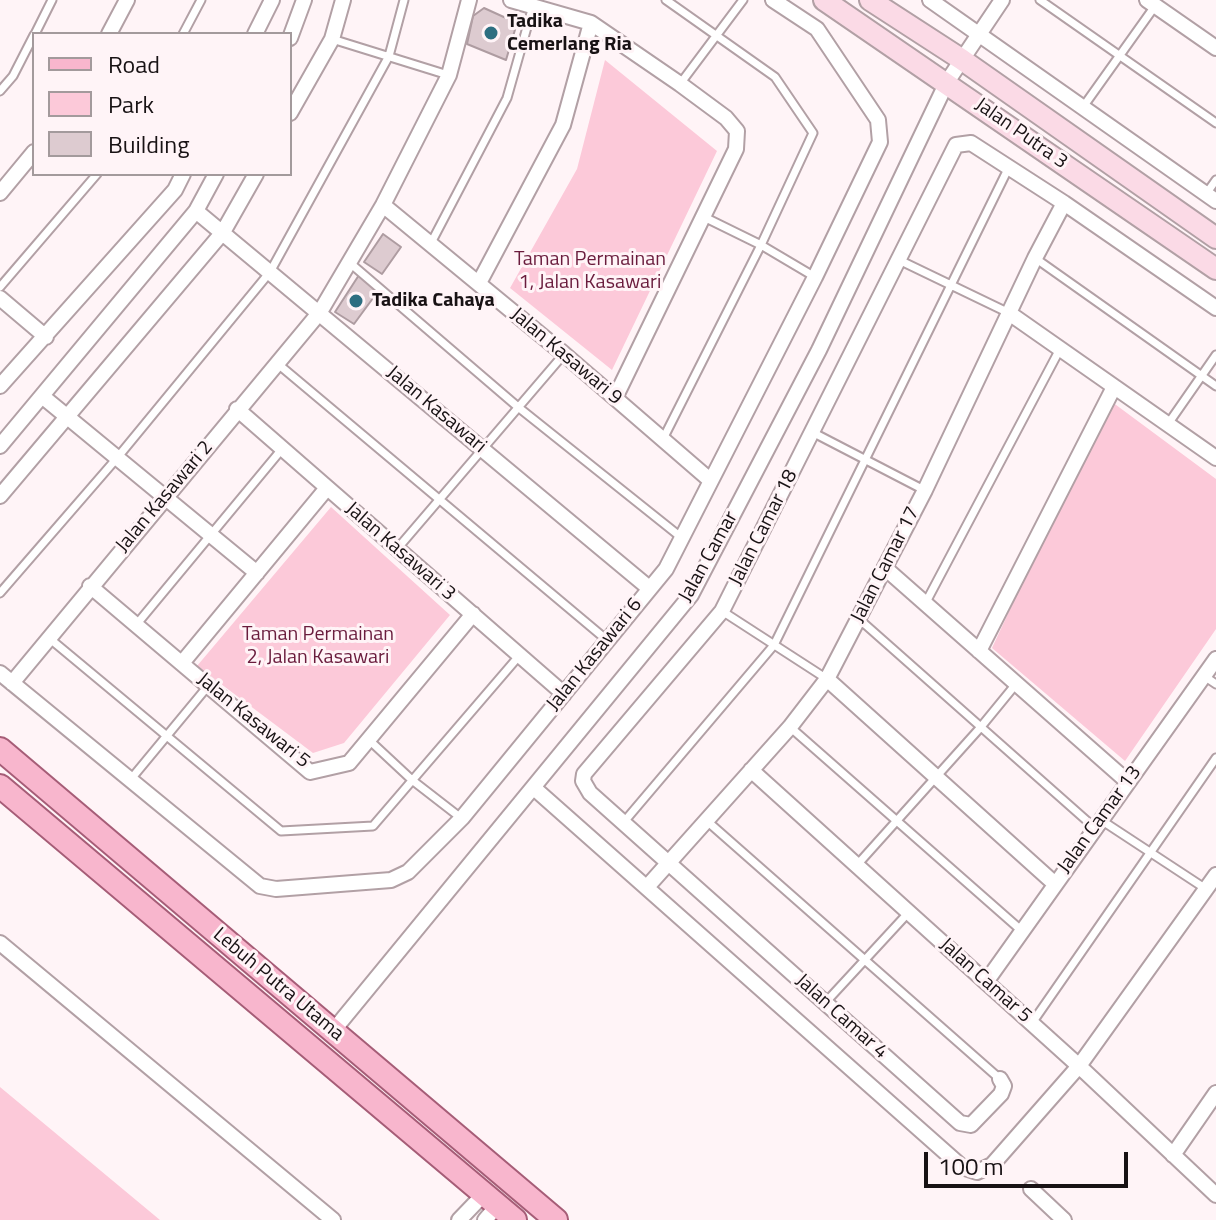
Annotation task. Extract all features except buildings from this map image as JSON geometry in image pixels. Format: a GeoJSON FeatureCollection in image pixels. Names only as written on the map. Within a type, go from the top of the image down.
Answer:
{"type":"FeatureCollection","features":[{"type":"Feature","properties":{"kind":"main road","name":"Lebuh Putra Utama"},"geometry":{"type":"LineString","coordinates":[[0,749],[556,1220]]}},
{"type":"Feature","properties":{"kind":"main road","name":"Lebuh Putra Utama"},"geometry":{"type":"LineString","coordinates":[[0,786],[495,1210]]}},
{"type":"Feature","properties":{"kind":"street"},"geometry":{"type":"LineString","coordinates":[[110,32],[127,0]]}},
{"type":"Feature","properties":{"kind":"street"},"geometry":{"type":"LineString","coordinates":[[256,32],[272,0]]}},
{"type":"Feature","properties":{"kind":"street"},"geometry":{"type":"LineString","coordinates":[[292,33],[304,0]]}},
{"type":"Feature","properties":{"kind":"street"},"geometry":{"type":"LineString","coordinates":[[292,109],[332,39],[343,0]]}},
{"type":"Feature","properties":{"kind":"street","name":"Jalan Kasawari 2"},"geometry":{"type":"LineString","coordinates":[[6,678],[49,638],[320,312],[383,205],[449,75],[469,0]]}},
{"type":"Feature","properties":{"kind":"street"},"geometry":{"type":"LineString","coordinates":[[511,0],[591,23],[726,118],[737,131],[736,149],[615,398]]}},
{"type":"Feature","properties":{"kind":"street","name":"Jalan Kasawari 6"},"geometry":{"type":"LineString","coordinates":[[6,678],[253,882],[268,889],[397,878],[408,872],[462,818],[666,569],[880,142],[881,127],[817,29],[773,0]]}},
{"type":"Feature","properties":{"kind":"street","name":"Jalan Putra 3"},"geometry":{"type":"LineString","coordinates":[[824,0],[1216,269]]}},
{"type":"Feature","properties":{"kind":"street","name":"Jalan Putra 3"},"geometry":{"type":"LineString","coordinates":[[870,0],[961,59],[1216,238]]}},
{"type":"Feature","properties":{"kind":"street"},"geometry":{"type":"LineString","coordinates":[[930,0],[1211,197]]}},
{"type":"Feature","properties":{"kind":"street","name":"Jalan Camar"},"geometry":{"type":"LineString","coordinates":[[333,1031],[691,595],[819,350],[947,82],[1002,0]]}},
{"type":"Feature","properties":{"kind":"street"},"geometry":{"type":"LineString","coordinates":[[1151,3],[1216,48]]}},
{"type":"Feature","properties":{"kind":"street"},"geometry":{"type":"LineString","coordinates":[[479,283],[563,125],[591,23]]}},
{"type":"Feature","properties":{"kind":"street","name":"Jalan Camar 18"},"geometry":{"type":"LineString","coordinates":[[669,862],[590,793],[583,781],[584,774],[722,611],[953,149],[961,142],[971,143],[1009,167]]}},
{"type":"Feature","properties":{"kind":"street"},"geometry":{"type":"LineString","coordinates":[[0,193],[32,154]]}},
{"type":"Feature","properties":{"kind":"street"},"geometry":{"type":"LineString","coordinates":[[1009,167],[1216,308]]}},
{"type":"Feature","properties":{"kind":"street"},"geometry":{"type":"LineString","coordinates":[[0,385],[175,190],[182,176]]}},
{"type":"Feature","properties":{"kind":"street"},"geometry":{"type":"LineString","coordinates":[[0,446],[196,211],[215,176]]}},
{"type":"Feature","properties":{"kind":"street"},"geometry":{"type":"LineString","coordinates":[[0,496],[223,232],[255,176]]}},
{"type":"Feature","properties":{"kind":"street","name":"Jalan Camar 17"},"geometry":{"type":"LineString","coordinates":[[647,887],[790,727],[827,679],[925,490],[1064,203]]}},
{"type":"Feature","properties":{"kind":"street","name":"Jalan Kasawari 9"},"geometry":{"type":"LineString","coordinates":[[383,205],[564,354],[711,481]]}},
{"type":"Feature","properties":{"kind":"street","name":"Jalan Kasawari"},"geometry":{"type":"LineString","coordinates":[[196,211],[649,588]]}},
{"type":"Feature","properties":{"kind":"street"},"geometry":{"type":"LineString","coordinates":[[0,298],[46,337]]}},
{"type":"Feature","properties":{"kind":"street"},"geometry":{"type":"LineString","coordinates":[[1009,313],[1216,458]]}},
{"type":"Feature","properties":{"kind":"street"},"geometry":{"type":"LineString","coordinates":[[979,651],[1114,387]]}},
{"type":"Feature","properties":{"kind":"street"},"geometry":{"type":"LineString","coordinates":[[42,396],[257,573]]}},
{"type":"Feature","properties":{"kind":"street","name":"Jalan Kasawari 3"},"geometry":{"type":"LineString","coordinates":[[237,409],[564,694]]}},
{"type":"Feature","properties":{"kind":"street"},"geometry":{"type":"LineString","coordinates":[[182,663],[327,488]]}},
{"type":"Feature","properties":{"kind":"street"},"geometry":{"type":"LineString","coordinates":[[885,568],[1128,782]]}},
{"type":"Feature","properties":{"kind":"street","name":"Jalan Kasawari 5"},"geometry":{"type":"LineString","coordinates":[[90,586],[310,772],[349,763],[473,614]]}},
{"type":"Feature","properties":{"kind":"street","name":"Jalan Camar 13"},"geometry":{"type":"LineString","coordinates":[[986,982],[1128,782],[1210,680],[1216,659]]}},
{"type":"Feature","properties":{"kind":"street"},"geometry":{"type":"LineString","coordinates":[[827,679],[1055,884]]}},
{"type":"Feature","properties":{"kind":"street","name":"Jalan Camar 5"},"geometry":{"type":"LineString","coordinates":[[751,770],[1032,1023],[1216,1195]]}},
{"type":"Feature","properties":{"kind":"street"},"geometry":{"type":"LineString","coordinates":[[534,788],[962,1167],[977,1172],[992,1165],[1079,1066],[1216,875]]}},
{"type":"Feature","properties":{"kind":"street","name":"Jalan Camar 4"},"geometry":{"type":"LineString","coordinates":[[669,862],[963,1126],[974,1123],[1001,1094],[1004,1086],[1000,1079]]}},
{"type":"Feature","properties":{"kind":"street"},"geometry":{"type":"LineString","coordinates":[[0,943],[333,1220]]}},
{"type":"Feature","properties":{"kind":"street"},"geometry":{"type":"LineString","coordinates":[[1173,1155],[1216,1093]]}},
{"type":"Feature","properties":{"kind":"street"},"geometry":{"type":"LineString","coordinates":[[1031,1189],[1064,1220]]}},
{"type":"Feature","properties":{"kind":"street"},"geometry":{"type":"LineString","coordinates":[[459,1220],[495,1210]]}},
{"type":"Feature","properties":{"kind":"lane"},"geometry":{"type":"LineString","coordinates":[[36,32],[52,0]]}},
{"type":"Feature","properties":{"kind":"lane"},"geometry":{"type":"LineString","coordinates":[[184,32],[201,0]]}},
{"type":"Feature","properties":{"kind":"lane"},"geometry":{"type":"LineString","coordinates":[[0,593],[117,458],[270,272],[389,56],[404,0]]}},
{"type":"Feature","properties":{"kind":"lane"},"geometry":{"type":"LineString","coordinates":[[663,439],[761,245],[813,133],[775,77],[666,0]]}},
{"type":"Feature","properties":{"kind":"lane"},"geometry":{"type":"LineString","coordinates":[[680,84],[743,0]]}},
{"type":"Feature","properties":{"kind":"lane"},"geometry":{"type":"LineString","coordinates":[[1040,0],[1216,123]]}},
{"type":"Feature","properties":{"kind":"lane"},"geometry":{"type":"LineString","coordinates":[[1083,107],[1120,56],[1151,3]]}},
{"type":"Feature","properties":{"kind":"lane"},"geometry":{"type":"LineString","coordinates":[[431,243],[507,98],[533,6]]}},
{"type":"Feature","properties":{"kind":"lane"},"geometry":{"type":"LineString","coordinates":[[0,91],[13,76],[32,39]]}},
{"type":"Feature","properties":{"kind":"lane"},"geometry":{"type":"LineString","coordinates":[[332,39],[449,75]]}},
{"type":"Feature","properties":{"kind":"lane"},"geometry":{"type":"LineString","coordinates":[[623,823],[774,645],[1009,167]]}},
{"type":"Feature","properties":{"kind":"lane"},"geometry":{"type":"LineString","coordinates":[[0,287],[95,176]]}},
{"type":"Feature","properties":{"kind":"lane"},"geometry":{"type":"LineString","coordinates":[[1211,197],[1216,180]]}},
{"type":"Feature","properties":{"kind":"lane"},"geometry":{"type":"LineString","coordinates":[[704,217],[761,245],[815,277]]}},
{"type":"Feature","properties":{"kind":"lane"},"geometry":{"type":"LineString","coordinates":[[1035,258],[1216,386]]}},
{"type":"Feature","properties":{"kind":"lane"},"geometry":{"type":"LineString","coordinates":[[898,259],[1009,313]]}},
{"type":"Feature","properties":{"kind":"lane"},"geometry":{"type":"LineString","coordinates":[[350,263],[518,407],[682,538]]}},
{"type":"Feature","properties":{"kind":"lane"},"geometry":{"type":"LineString","coordinates":[[925,604],[1060,349]]}},
{"type":"Feature","properties":{"kind":"lane"},"geometry":{"type":"LineString","coordinates":[[397,549],[564,354]]}},
{"type":"Feature","properties":{"kind":"lane"},"geometry":{"type":"LineString","coordinates":[[1168,424],[1216,355]]}},
{"type":"Feature","properties":{"kind":"lane"},"geometry":{"type":"LineString","coordinates":[[276,363],[608,641]]}},
{"type":"Feature","properties":{"kind":"lane"},"geometry":{"type":"LineString","coordinates":[[812,432],[925,490]]}},
{"type":"Feature","properties":{"kind":"lane"},"geometry":{"type":"LineString","coordinates":[[136,625],[282,449]]}},
{"type":"Feature","properties":{"kind":"lane"},"geometry":{"type":"LineString","coordinates":[[722,611],[827,679]]}},
{"type":"Feature","properties":{"kind":"lane"},"geometry":{"type":"LineString","coordinates":[[859,619],[980,728],[1098,824],[1151,853],[1206,890]]}},
{"type":"Feature","properties":{"kind":"lane"},"geometry":{"type":"LineString","coordinates":[[49,638],[281,831],[373,826],[519,655]]}},
{"type":"Feature","properties":{"kind":"lane"},"geometry":{"type":"LineString","coordinates":[[857,865],[1016,684]]}},
{"type":"Feature","properties":{"kind":"lane"},"geometry":{"type":"LineString","coordinates":[[130,781],[208,686]]}},
{"type":"Feature","properties":{"kind":"lane"},"geometry":{"type":"LineString","coordinates":[[790,727],[1022,931]]}},
{"type":"Feature","properties":{"kind":"lane"},"geometry":{"type":"LineString","coordinates":[[368,739],[412,780],[462,818]]}},
{"type":"Feature","properties":{"kind":"lane"},"geometry":{"type":"LineString","coordinates":[[1032,1023],[1216,758]]}},
{"type":"Feature","properties":{"kind":"lane"},"geometry":{"type":"LineString","coordinates":[[707,821],[1000,1079]]}},
{"type":"Feature","properties":{"kind":"lane"},"geometry":{"type":"LineString","coordinates":[[825,1003],[909,912]]}},
{"type":"Feature","properties":{"kind":"green space","name":"Taman Permainan 1, Jalan Kasawari"},"geometry":{"type":"Polygon","coordinates":[[[605,60],[717,151],[612,370],[510,288],[577,169],[605,60]]]}},
{"type":"Feature","properties":{"kind":"green space"},"geometry":{"type":"Polygon","coordinates":[[[1108,399],[1216,479],[1216,629],[1125,761],[992,648],[1108,399]]]}},
{"type":"Feature","properties":{"kind":"green space","name":"Taman Permainan 2, Jalan Kasawari"},"geometry":{"type":"Polygon","coordinates":[[[331,507],[450,615],[344,743],[313,753],[197,666],[331,507]]]}},
{"type":"Feature","properties":{"kind":"green space"},"geometry":{"type":"Polygon","coordinates":[[[0,1087],[160,1220],[0,1220],[0,1087]]]}},
{"type":"Feature","properties":{"kind":"place","name":"Tadika Cemerlang Ria"},"geometry":{"type":"Point","coordinates":[491,33]}},
{"type":"Feature","properties":{"kind":"place","name":"Tadika Cahaya"},"geometry":{"type":"Point","coordinates":[356,301]}}]}
